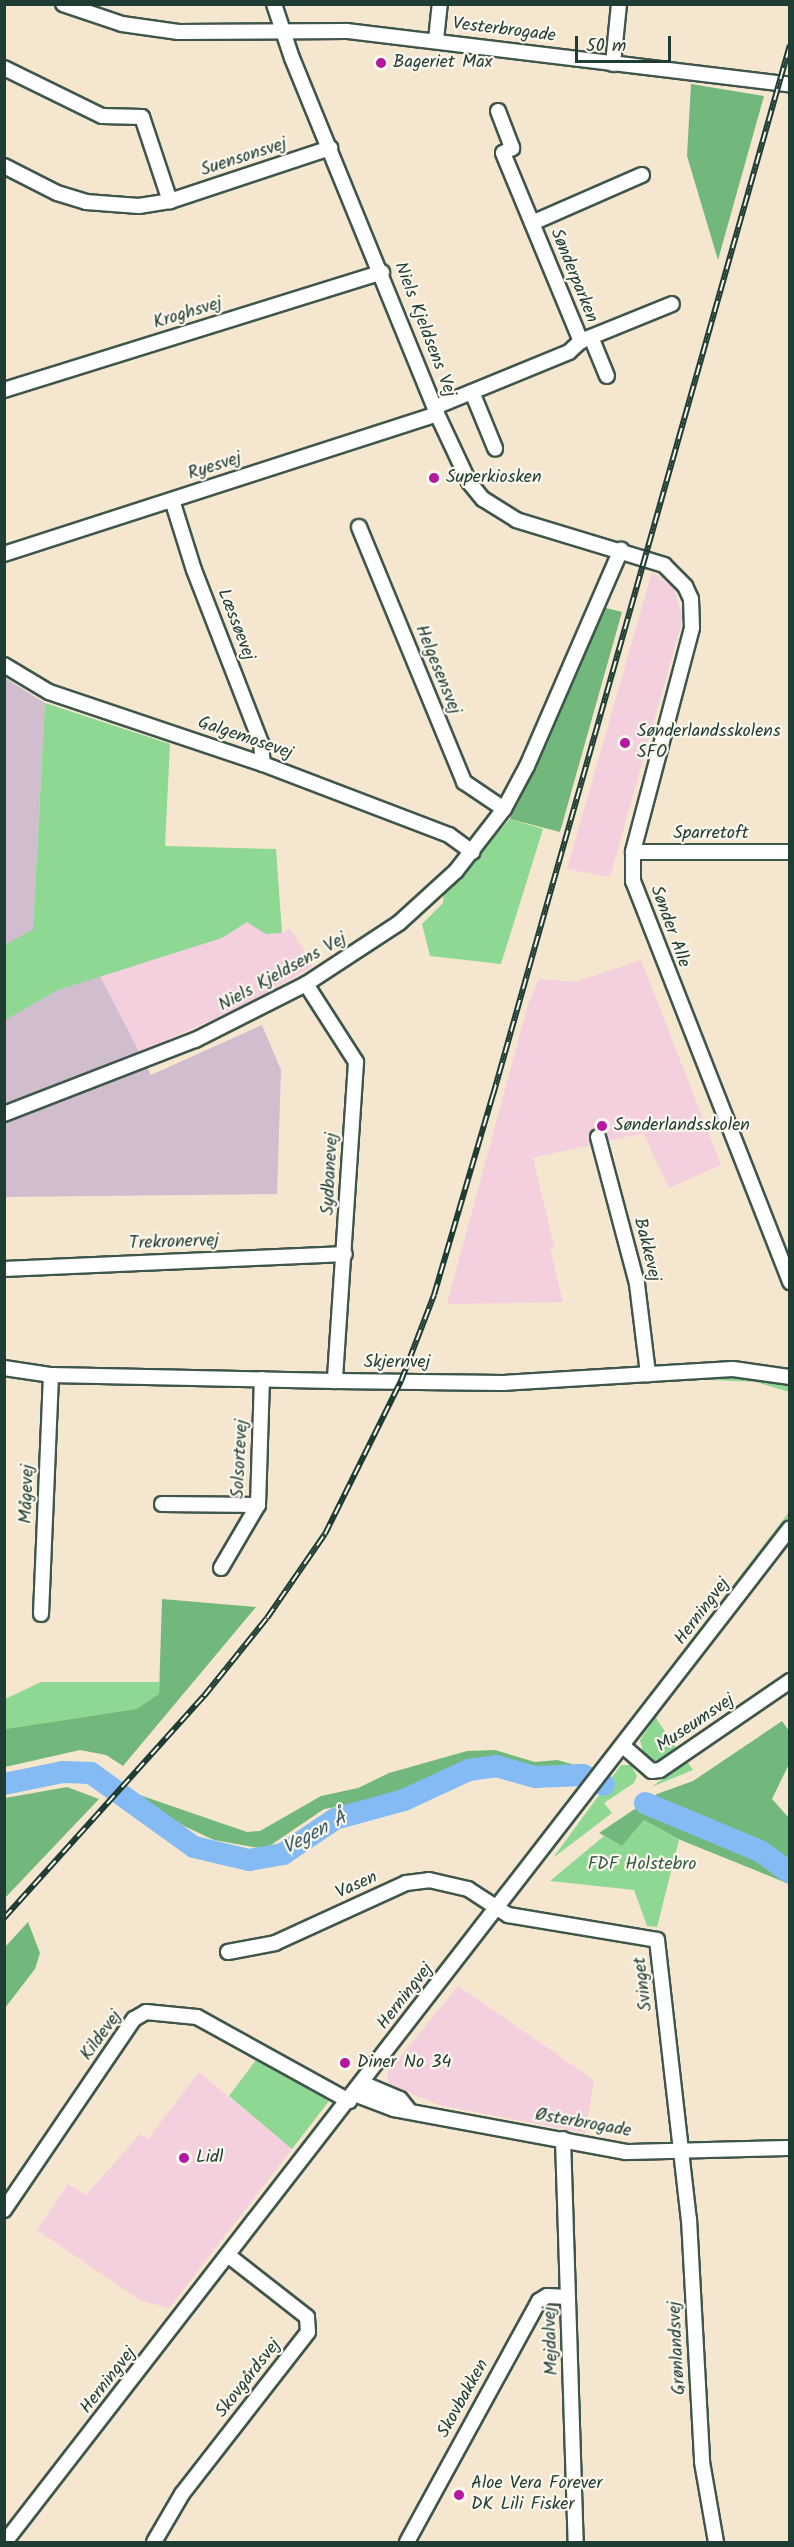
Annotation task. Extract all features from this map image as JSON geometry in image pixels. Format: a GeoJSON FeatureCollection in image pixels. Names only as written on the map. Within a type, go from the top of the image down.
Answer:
{"type":"FeatureCollection","features":[{"type":"Feature","properties":{"kind":"street","name":"Vesterbrogade"},"geometry":{"type":"LineString","coordinates":[[63,4],[122,24],[178,32],[347,31],[436,40],[789,85]]}},
{"type":"Feature","properties":{"kind":"street","name":"Niels Kjeldsens Vej"},"geometry":{"type":"LineString","coordinates":[[274,4],[285,32],[291,58],[382,272],[436,411],[469,482],[498,511],[516,520],[644,558]]}},
{"type":"Feature","properties":{"kind":"street"},"geometry":{"type":"LineString","coordinates":[[436,40],[440,4]]}},
{"type":"Feature","properties":{"kind":"street"},"geometry":{"type":"LineString","coordinates":[[613,63],[619,4]]}},
{"type":"Feature","properties":{"kind":"street"},"geometry":{"type":"LineString","coordinates":[[4,68],[102,116],[142,117],[170,201]]}},
{"type":"Feature","properties":{"kind":"street","name":"Sønderparken"},"geometry":{"type":"LineString","coordinates":[[498,111],[512,148],[503,153],[532,223],[586,339],[607,376]]}},
{"type":"Feature","properties":{"kind":"street","name":"Suensonsvej"},"geometry":{"type":"LineString","coordinates":[[4,166],[57,193],[86,202],[139,206],[170,201],[330,148]]}},
{"type":"Feature","properties":{"kind":"street","name":"Sønderparken"},"geometry":{"type":"LineString","coordinates":[[532,223],[642,175]]}},
{"type":"Feature","properties":{"kind":"street","name":"Kroghsvej"},"geometry":{"type":"LineString","coordinates":[[4,390],[382,272]]}},
{"type":"Feature","properties":{"kind":"street","name":"Sønderparken"},"geometry":{"type":"LineString","coordinates":[[436,411],[472,392],[569,352],[586,339],[672,304]]}},
{"type":"Feature","properties":{"kind":"street"},"geometry":{"type":"LineString","coordinates":[[472,392],[495,448]]}},
{"type":"Feature","properties":{"kind":"street","name":"Ryesvej"},"geometry":{"type":"LineString","coordinates":[[4,554],[436,411]]}},
{"type":"Feature","properties":{"kind":"street","name":"Læssøevej"},"geometry":{"type":"LineString","coordinates":[[172,500],[194,570],[261,742],[263,764]]}},
{"type":"Feature","properties":{"kind":"street","name":"Helgesensvej"},"geometry":{"type":"LineString","coordinates":[[359,527],[464,782],[504,808]]}},
{"type":"Feature","properties":{"kind":"street","name":"Niels Kjeldsens Vej"},"geometry":{"type":"LineString","coordinates":[[4,1114],[195,1040],[306,984],[399,923],[472,852],[504,808],[532,755],[621,550]]}},
{"type":"Feature","properties":{"kind":"street","name":"Sønder Alle"},"geometry":{"type":"LineString","coordinates":[[644,558],[675,574],[688,592],[693,613],[633,852],[633,881],[639,905],[789,1282]]}},
{"type":"Feature","properties":{"kind":"street","name":"Galgemosevej"},"geometry":{"type":"LineString","coordinates":[[4,665],[49,692],[263,764],[449,835],[472,852]]}},
{"type":"Feature","properties":{"kind":"street","name":"Sparretoft"},"geometry":{"type":"LineString","coordinates":[[633,852],[789,852]]}},
{"type":"Feature","properties":{"kind":"street","name":"Sydbanevej"},"geometry":{"type":"LineString","coordinates":[[306,984],[356,1062],[335,1381]]}},
{"type":"Feature","properties":{"kind":"street","name":"Bakkevej"},"geometry":{"type":"LineString","coordinates":[[598,1137],[637,1284],[648,1374]]}},
{"type":"Feature","properties":{"kind":"street","name":"Trekronervej"},"geometry":{"type":"LineString","coordinates":[[4,1269],[345,1254]]}},
{"type":"Feature","properties":{"kind":"street","name":"Skjernvej"},"geometry":{"type":"LineString","coordinates":[[4,1368],[51,1375],[503,1383],[745,1369],[789,1375]]}},
{"type":"Feature","properties":{"kind":"street","name":"Mågevej"},"geometry":{"type":"LineString","coordinates":[[40,1614],[51,1375]]}},
{"type":"Feature","properties":{"kind":"street","name":"Solsortevej"},"geometry":{"type":"LineString","coordinates":[[220,1568],[258,1505],[262,1379]]}},
{"type":"Feature","properties":{"kind":"street"},"geometry":{"type":"LineString","coordinates":[[162,1504],[258,1505]]}},
{"type":"Feature","properties":{"kind":"street","name":"Herningvej"},"geometry":{"type":"LineString","coordinates":[[5,2542],[355,2093],[789,1528]]}},
{"type":"Feature","properties":{"kind":"street","name":"Museumsvej"},"geometry":{"type":"LineString","coordinates":[[623,1746],[652,1772],[660,1770],[789,1681]]}},
{"type":"Feature","properties":{"kind":"street","name":"Vasen"},"geometry":{"type":"LineString","coordinates":[[228,1952],[275,1942],[406,1883],[429,1880],[468,1889],[498,1908]]}},
{"type":"Feature","properties":{"kind":"street","name":"Svinget"},"geometry":{"type":"LineString","coordinates":[[498,1908],[523,1918],[657,1940],[682,2151]]}},
{"type":"Feature","properties":{"kind":"street","name":"Kildevej"},"geometry":{"type":"LineString","coordinates":[[4,2210],[134,2019],[146,2012],[197,2017],[355,2093]]}},
{"type":"Feature","properties":{"kind":"street","name":"Østerbrogade"},"geometry":{"type":"LineString","coordinates":[[355,2093],[400,2099],[408,2109],[626,2152],[789,2148]]}},
{"type":"Feature","properties":{"kind":"street","name":"Mejdalvej"},"geometry":{"type":"LineString","coordinates":[[563,2139],[576,2542]]}},
{"type":"Feature","properties":{"kind":"street","name":"Grønlandsvej"},"geometry":{"type":"LineString","coordinates":[[682,2151],[702,2462],[716,2542]]}},
{"type":"Feature","properties":{"kind":"street","name":"Skovgårdsvej"},"geometry":{"type":"LineString","coordinates":[[154,2542],[182,2494],[308,2331],[307,2317],[228,2256]]}},
{"type":"Feature","properties":{"kind":"street","name":"Skovbakken"},"geometry":{"type":"LineString","coordinates":[[407,2542],[539,2301],[547,2296],[568,2297]]}},
{"type":"Feature","properties":{"kind":"shaded area","name":"Sønderlandsskolens SFO"},"geometry":{"type":"Polygon","coordinates":[[[652,572],[674,588],[683,618],[610,877],[567,869],[652,572]]]}},
{"type":"Feature","properties":{"kind":"shaded area"},"geometry":{"type":"Polygon","coordinates":[[[5,678],[45,703],[33,929],[6,945],[5,962],[5,678]]]}},
{"type":"Feature","properties":{"kind":"shaded area"},"geometry":{"type":"Polygon","coordinates":[[[247,922],[282,933],[290,928],[313,966],[248,1004],[139,1052],[100,976],[222,938],[247,922]]]}},
{"type":"Feature","properties":{"kind":"shaded area","name":"Sønderlandsskolen"},"geometry":{"type":"Polygon","coordinates":[[[641,960],[721,1165],[669,1188],[643,1133],[533,1158],[554,1246],[550,1248],[563,1302],[447,1304],[528,1004],[539,979],[575,982],[641,960]]]}},
{"type":"Feature","properties":{"kind":"shaded area"},"geometry":{"type":"Polygon","coordinates":[[[100,976],[151,1075],[262,1025],[281,1070],[277,1194],[5,1197],[4,1019],[58,990],[100,976]]]}},
{"type":"Feature","properties":{"kind":"shaded area"},"geometry":{"type":"Polygon","coordinates":[[[458,1986],[594,2080],[585,2133],[439,2105],[389,2084],[387,2073],[458,1986]]]}},
{"type":"Feature","properties":{"kind":"shaded area"},"geometry":{"type":"Polygon","coordinates":[[[199,2072],[292,2149],[169,2308],[140,2300],[37,2230],[68,2184],[86,2195],[140,2134],[148,2139],[199,2072]]]}},
{"type":"Feature","properties":{"kind":"green space"},"geometry":{"type":"Polygon","coordinates":[[[691,84],[764,96],[718,260],[687,156],[691,84]]]}},
{"type":"Feature","properties":{"kind":"green space"},"geometry":{"type":"Polygon","coordinates":[[[606,608],[622,612],[560,832],[510,819],[606,608]]]}},
{"type":"Feature","properties":{"kind":"green space"},"geometry":{"type":"Polygon","coordinates":[[[45,703],[170,744],[165,846],[276,849],[282,933],[266,934],[247,922],[222,938],[58,990],[5,1020],[5,945],[33,929],[45,703]]]}},
{"type":"Feature","properties":{"kind":"green space"},"geometry":{"type":"Polygon","coordinates":[[[510,819],[543,829],[501,964],[430,956],[422,924],[443,903],[444,891],[510,819]]]}},
{"type":"Feature","properties":{"kind":"green space"},"geometry":{"type":"Polygon","coordinates":[[[732,1376],[789,1385],[789,1392],[756,1382],[688,1379],[732,1376]]]}},
{"type":"Feature","properties":{"kind":"green space"},"geometry":{"type":"Polygon","coordinates":[[[789,1512],[789,1516],[627,1727],[626,1725],[789,1512]]]}},
{"type":"Feature","properties":{"kind":"green space"},"geometry":{"type":"Polygon","coordinates":[[[162,1599],[256,1607],[123,1766],[106,1755],[80,1750],[5,1767],[5,1729],[136,1709],[159,1694],[162,1599]]]}},
{"type":"Feature","properties":{"kind":"green space"},"geometry":{"type":"Polygon","coordinates":[[[41,1682],[159,1682],[159,1694],[136,1709],[5,1729],[5,1699],[41,1682]]]}},
{"type":"Feature","properties":{"kind":"green space"},"geometry":{"type":"Polygon","coordinates":[[[668,1698],[656,1718],[678,1751],[665,1760],[655,1761],[643,1752],[640,1740],[668,1698]]]}},
{"type":"Feature","properties":{"kind":"green space"},"geometry":{"type":"Polygon","coordinates":[[[782,1721],[789,1731],[789,1764],[772,1799],[789,1818],[789,1884],[678,1839],[644,1820],[622,1846],[599,1833],[657,1794],[693,1781],[782,1721]]]}},
{"type":"Feature","properties":{"kind":"green space"},"geometry":{"type":"Polygon","coordinates":[[[495,1750],[535,1762],[557,1760],[590,1769],[531,1769],[495,1758],[463,1762],[397,1797],[324,1809],[265,1849],[214,1840],[184,1826],[131,1792],[247,1832],[260,1831],[321,1796],[358,1788],[389,1773],[467,1751],[495,1750]]]}},
{"type":"Feature","properties":{"kind":"green space"},"geometry":{"type":"Polygon","coordinates":[[[687,1761],[693,1770],[654,1786],[654,1785],[687,1761]]]}},
{"type":"Feature","properties":{"kind":"green space"},"geometry":{"type":"Polygon","coordinates":[[[621,1765],[631,1765],[637,1776],[634,1783],[604,1803],[612,1813],[553,1858],[621,1765]]]}},
{"type":"Feature","properties":{"kind":"green space"},"geometry":{"type":"Polygon","coordinates":[[[67,1787],[99,1799],[5,1898],[5,1798],[67,1787]]]}},
{"type":"Feature","properties":{"kind":"green space","name":"FDF Holstebro"},"geometry":{"type":"Polygon","coordinates":[[[644,1820],[679,1840],[657,1927],[647,1926],[634,1890],[550,1881],[604,1836],[622,1846],[644,1820]]]}},
{"type":"Feature","properties":{"kind":"green space"},"geometry":{"type":"Polygon","coordinates":[[[28,1922],[40,1953],[35,1969],[5,2008],[5,1947],[28,1922]]]}},
{"type":"Feature","properties":{"kind":"green space"},"geometry":{"type":"Polygon","coordinates":[[[256,2060],[329,2101],[292,2149],[229,2096],[256,2060]]]}},
{"type":"Feature","properties":{"kind":"waterway","name":"Vegen Å"},"geometry":{"type":"LineString","coordinates":[[4,1784],[63,1772],[91,1773],[194,1847],[249,1860],[283,1854],[335,1819],[404,1800],[469,1770],[496,1766],[535,1777],[583,1775],[604,1785]]}},
{"type":"Feature","properties":{"kind":"waterway","name":"Vegen Å"},"geometry":{"type":"LineString","coordinates":[[645,1803],[760,1851],[790,1873]]}},
{"type":"Feature","properties":{"kind":"railway"},"geometry":{"type":"LineString","coordinates":[[4,1918],[204,1696],[267,1618],[325,1534],[401,1381],[434,1295],[493,1095],[790,45]]}},
{"type":"Feature","properties":{"kind":"place","name":"Bageriet Max"},"geometry":{"type":"Point","coordinates":[381,63]}},
{"type":"Feature","properties":{"kind":"place","name":"Superkiosken"},"geometry":{"type":"Point","coordinates":[434,478]}},
{"type":"Feature","properties":{"kind":"place","name":"Sønderlandsskolens SFO"},"geometry":{"type":"Point","coordinates":[625,743]}},
{"type":"Feature","properties":{"kind":"place","name":"Sønderlandsskolen"},"geometry":{"type":"Point","coordinates":[602,1126]}},
{"type":"Feature","properties":{"kind":"place","name":"Diner No 34"},"geometry":{"type":"Point","coordinates":[345,2063]}},
{"type":"Feature","properties":{"kind":"place","name":"Lidl"},"geometry":{"type":"Point","coordinates":[184,2158]}},
{"type":"Feature","properties":{"kind":"place","name":"Aloe Vera Forever DK Lili Fisker"},"geometry":{"type":"Point","coordinates":[459,2495]}}]}
